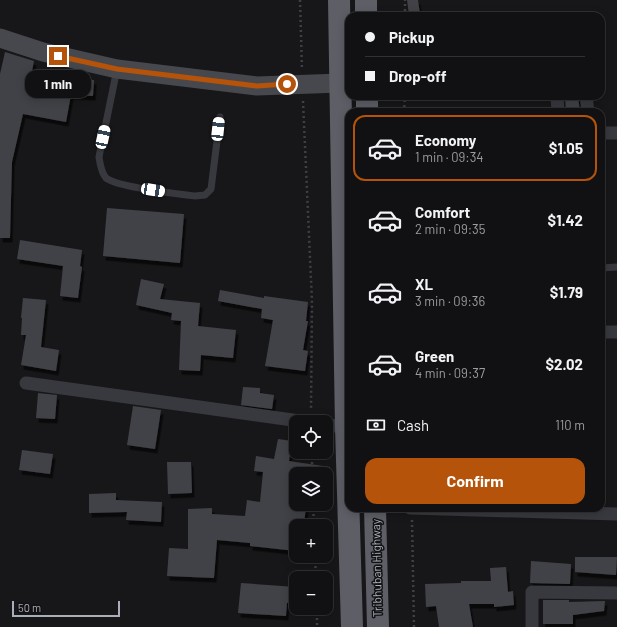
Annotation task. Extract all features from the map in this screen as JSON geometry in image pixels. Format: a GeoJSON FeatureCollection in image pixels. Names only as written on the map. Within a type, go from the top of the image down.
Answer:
{"type":"FeatureCollection","features":[{"type":"Feature","properties":{"kind":"highway"},"geometry":{"type":"LineString","coordinates":[[339,0],[341,83],[336,426],[352,627]]}},
{"type":"Feature","properties":{"kind":"highway"},"geometry":{"type":"LineString","coordinates":[[366,0],[366,12]]}},
{"type":"Feature","properties":{"kind":"highway","name":"Tribhuban Highway"},"geometry":{"type":"LineString","coordinates":[[375,512],[378,627]]}},
{"type":"Feature","properties":{"kind":"main road"},"geometry":{"type":"LineString","coordinates":[[0,38],[43,52],[117,69],[257,86],[341,83]]}},
{"type":"Feature","properties":{"kind":"street"},"geometry":{"type":"LineString","coordinates":[[605,133],[617,133]]}},
{"type":"Feature","properties":{"kind":"street"},"geometry":{"type":"LineString","coordinates":[[605,332],[617,332]]}},
{"type":"Feature","properties":{"kind":"street"},"geometry":{"type":"LineString","coordinates":[[26,383],[289,416]]}},
{"type":"Feature","properties":{"kind":"street"},"geometry":{"type":"LineString","coordinates":[[548,512],[617,514]]}},
{"type":"Feature","properties":{"kind":"street"},"geometry":{"type":"LineString","coordinates":[[532,627],[532,592],[617,593]]}},
{"type":"Feature","properties":{"kind":"lane"},"geometry":{"type":"LineString","coordinates":[[117,69],[99,157],[101,169],[107,178],[126,186],[195,196],[205,195],[211,189],[220,117]]}},
{"type":"Feature","properties":{"kind":"lane"},"geometry":{"type":"LineString","coordinates":[[605,268],[617,267]]}},
{"type":"Feature","properties":{"kind":"path"},"geometry":{"type":"LineString","coordinates":[[300,0],[302,84],[312,302],[309,415]]}},
{"type":"Feature","properties":{"kind":"path"},"geometry":{"type":"LineString","coordinates":[[405,0],[405,12]]}},
{"type":"Feature","properties":{"kind":"path"},"geometry":{"type":"LineString","coordinates":[[410,512],[414,627]]}},
{"type":"Feature","properties":{"kind":"path"},"geometry":{"type":"LineString","coordinates":[[316,615],[317,627]]}},
{"type":"Feature","properties":{"kind":"building"},"geometry":{"type":"Polygon","coordinates":[[[407,0],[418,0],[420,12],[409,12],[407,0]]]}},
{"type":"Feature","properties":{"kind":"building"},"geometry":{"type":"Polygon","coordinates":[[[5,52],[34,61],[32,71],[75,79],[94,80],[93,96],[71,95],[66,122],[23,114],[12,162],[10,238],[0,238],[0,74],[5,52]]]}},
{"type":"Feature","properties":{"kind":"building"},"geometry":{"type":"Polygon","coordinates":[[[565,100],[578,100],[580,108],[566,108],[565,100]]]}},
{"type":"Feature","properties":{"kind":"building"},"geometry":{"type":"Polygon","coordinates":[[[107,208],[184,214],[180,263],[103,256],[107,208]]]}},
{"type":"Feature","properties":{"kind":"building"},"geometry":{"type":"Polygon","coordinates":[[[20,240],[82,250],[80,266],[82,267],[78,298],[60,296],[63,266],[17,259],[20,240]]]}},
{"type":"Feature","properties":{"kind":"building"},"geometry":{"type":"Polygon","coordinates":[[[141,279],[164,284],[160,299],[200,303],[198,326],[236,330],[233,358],[201,355],[200,371],[179,370],[181,321],[171,320],[172,313],[136,305],[141,279]]]}},
{"type":"Feature","properties":{"kind":"building"},"geometry":{"type":"Polygon","coordinates":[[[220,290],[264,298],[264,296],[308,302],[306,321],[308,321],[303,350],[308,351],[305,371],[265,366],[273,320],[261,318],[262,309],[218,301],[220,290]]]}},
{"type":"Feature","properties":{"kind":"building"},"geometry":{"type":"Polygon","coordinates":[[[23,298],[46,300],[41,347],[59,350],[56,371],[21,365],[26,335],[21,335],[23,298]]]}},
{"type":"Feature","properties":{"kind":"building"},"geometry":{"type":"Polygon","coordinates":[[[243,387],[260,388],[260,393],[274,395],[272,409],[241,405],[243,387]]]}},
{"type":"Feature","properties":{"kind":"building"},"geometry":{"type":"Polygon","coordinates":[[[38,393],[57,395],[55,419],[36,418],[38,393]]]}},
{"type":"Feature","properties":{"kind":"building"},"geometry":{"type":"Polygon","coordinates":[[[133,406],[161,410],[155,449],[127,445],[133,406]]]}},
{"type":"Feature","properties":{"kind":"building"},"geometry":{"type":"Polygon","coordinates":[[[278,439],[289,441],[289,461],[330,467],[289,467],[289,511],[306,511],[305,519],[289,519],[289,550],[250,546],[250,543],[217,540],[214,578],[167,576],[169,548],[188,549],[188,509],[212,508],[212,514],[245,516],[247,500],[260,502],[263,472],[254,471],[256,456],[274,459],[278,439]]]}},
{"type":"Feature","properties":{"kind":"building"},"geometry":{"type":"Polygon","coordinates":[[[22,450],[53,454],[50,474],[19,470],[22,450]]]}},
{"type":"Feature","properties":{"kind":"building"},"geometry":{"type":"Polygon","coordinates":[[[167,462],[191,462],[192,493],[168,494],[167,462]]]}},
{"type":"Feature","properties":{"kind":"building"},"geometry":{"type":"Polygon","coordinates":[[[116,493],[116,500],[162,502],[161,522],[126,520],[127,512],[89,513],[89,494],[116,493]]]}},
{"type":"Feature","properties":{"kind":"building"},"geometry":{"type":"Polygon","coordinates":[[[575,557],[617,557],[616,575],[575,572],[575,557]]]}},
{"type":"Feature","properties":{"kind":"building"},"geometry":{"type":"Polygon","coordinates":[[[531,561],[571,564],[570,584],[530,583],[531,561]]]}},
{"type":"Feature","properties":{"kind":"building"},"geometry":{"type":"Polygon","coordinates":[[[506,567],[508,592],[513,591],[514,605],[494,607],[494,604],[469,604],[473,627],[439,627],[436,606],[426,607],[425,584],[461,583],[461,581],[491,581],[490,568],[506,567]]]}},
{"type":"Feature","properties":{"kind":"building"},"geometry":{"type":"Polygon","coordinates":[[[241,583],[289,586],[289,603],[287,603],[286,616],[238,613],[241,583]]]}},
{"type":"Feature","properties":{"kind":"building"},"geometry":{"type":"Polygon","coordinates":[[[543,600],[569,600],[569,602],[605,601],[604,611],[573,615],[573,624],[543,624],[543,600]]]}},
{"type":"Feature","properties":{"kind":"route"},"geometry":{"type":"LineString","coordinates":[[58,56],[117,69],[257,86],[287,84]]}}]}
